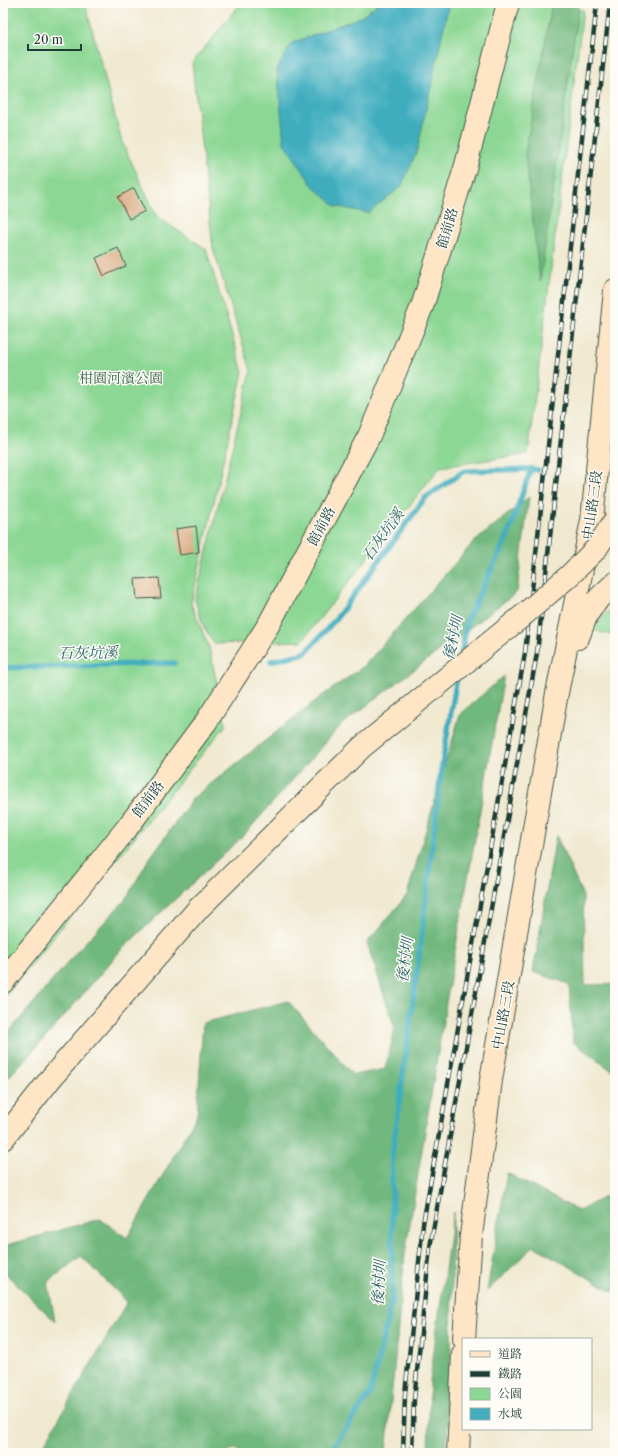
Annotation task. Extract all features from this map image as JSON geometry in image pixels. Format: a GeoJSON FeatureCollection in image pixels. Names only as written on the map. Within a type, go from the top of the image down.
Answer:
{"type":"FeatureCollection","features":[{"type":"Feature","properties":{"kind":"street","name":"館前路"},"geometry":{"type":"LineString","coordinates":[[3,982],[127,828],[206,722],[269,624],[369,436],[423,304],[466,165],[508,3]]}},
{"type":"Feature","properties":{"kind":"street","name":"中山路三段"},"geometry":{"type":"LineString","coordinates":[[464,1338],[471,1236],[491,1080],[557,693],[592,520],[615,290]]}},
{"type":"Feature","properties":{"kind":"street"},"geometry":{"type":"LineString","coordinates":[[3,1139],[52,1078],[194,913],[362,747],[520,618],[570,575],[596,549],[615,520]]}},
{"type":"Feature","properties":{"kind":"street","name":"中山路三段"},"geometry":{"type":"LineString","coordinates":[[557,693],[586,614],[615,582]]}},
{"type":"Feature","properties":{"kind":"street"},"geometry":{"type":"LineString","coordinates":[[458,1453],[462,1374]]}},
{"type":"Feature","properties":{"kind":"green space","name":"柑園河濱公園"},"geometry":{"type":"Polygon","coordinates":[[[3,3],[85,3],[122,142],[157,217],[206,249],[243,372],[191,604],[209,647],[226,725],[3,999],[3,3]]]}},
{"type":"Feature","properties":{"kind":"green space"},"geometry":{"type":"Polygon","coordinates":[[[241,3],[536,3],[583,10],[528,454],[440,467],[302,641],[214,644],[203,625],[195,600],[251,371],[213,248],[192,63],[241,3]]]}},
{"type":"Feature","properties":{"kind":"green space"},"geometry":{"type":"Polygon","coordinates":[[[552,3],[579,3],[540,282],[525,154],[552,3]]]}},
{"type":"Feature","properties":{"kind":"green space"},"geometry":{"type":"Polygon","coordinates":[[[529,497],[517,592],[341,725],[245,834],[121,950],[46,1037],[3,1083],[3,1039],[80,948],[126,899],[147,862],[193,798],[319,698],[363,667],[473,543],[529,497]]]}},
{"type":"Feature","properties":{"kind":"green space"},"geometry":{"type":"Polygon","coordinates":[[[615,602],[615,636],[592,630],[615,602]]]}},
{"type":"Feature","properties":{"kind":"green space"},"geometry":{"type":"Polygon","coordinates":[[[504,676],[450,979],[405,1254],[386,1453],[241,1453],[235,1449],[227,1453],[39,1453],[127,1302],[81,1256],[48,1282],[55,1321],[9,1277],[3,1269],[3,1246],[100,1219],[127,1238],[197,1115],[203,1023],[288,1001],[353,1075],[385,1069],[395,1029],[367,943],[407,895],[460,714],[504,676]]]}},
{"type":"Feature","properties":{"kind":"green space"},"geometry":{"type":"Polygon","coordinates":[[[556,835],[583,896],[585,985],[615,984],[615,1073],[573,1042],[569,984],[533,972],[556,835]]]}},
{"type":"Feature","properties":{"kind":"green space"},"geometry":{"type":"Polygon","coordinates":[[[507,1173],[579,1211],[615,1191],[615,1291],[610,1290],[534,1246],[487,1291],[507,1173]]]}},
{"type":"Feature","properties":{"kind":"green space"},"geometry":{"type":"Polygon","coordinates":[[[453,1212],[450,1406],[445,1453],[428,1453],[430,1380],[453,1212]]]}},
{"type":"Feature","properties":{"kind":"water"},"geometry":{"type":"Polygon","coordinates":[[[379,3],[449,3],[417,151],[401,187],[368,213],[335,206],[313,186],[284,143],[277,69],[292,43],[361,17],[379,3]]]}},
{"type":"Feature","properties":{"kind":"building"},"geometry":{"type":"Polygon","coordinates":[[[134,188],[145,211],[129,219],[118,197],[134,188]]]}},
{"type":"Feature","properties":{"kind":"building"},"geometry":{"type":"Polygon","coordinates":[[[118,248],[126,266],[104,276],[96,258],[118,248]]]}},
{"type":"Feature","properties":{"kind":"building"},"geometry":{"type":"Polygon","coordinates":[[[196,526],[199,552],[180,555],[176,529],[196,526]]]}},
{"type":"Feature","properties":{"kind":"building"},"geometry":{"type":"Polygon","coordinates":[[[159,578],[161,598],[137,599],[135,579],[159,578]]]}},
{"type":"Feature","properties":{"kind":"waterway","name":"後村圳"},"geometry":{"type":"LineString","coordinates":[[461,657],[467,620],[507,537],[531,469]]}},
{"type":"Feature","properties":{"kind":"waterway","name":"石灰坑溪"},"geometry":{"type":"LineString","coordinates":[[271,661],[305,653],[336,619],[425,498],[464,471],[538,470]]}},
{"type":"Feature","properties":{"kind":"waterway","name":"石灰坑溪"},"geometry":{"type":"LineString","coordinates":[[3,668],[174,663]]}},
{"type":"Feature","properties":{"kind":"waterway","name":"後村圳"},"geometry":{"type":"LineString","coordinates":[[329,1453],[370,1394],[392,1300],[392,1157],[422,933],[441,771],[457,677]]}},
{"type":"Feature","properties":{"kind":"railway"},"geometry":{"type":"LineString","coordinates":[[403,1453],[405,1394],[423,1224],[525,653],[597,3]]}},
{"type":"Feature","properties":{"kind":"railway"},"geometry":{"type":"LineString","coordinates":[[412,1453],[414,1400],[430,1247],[537,653],[610,3]]}}]}
